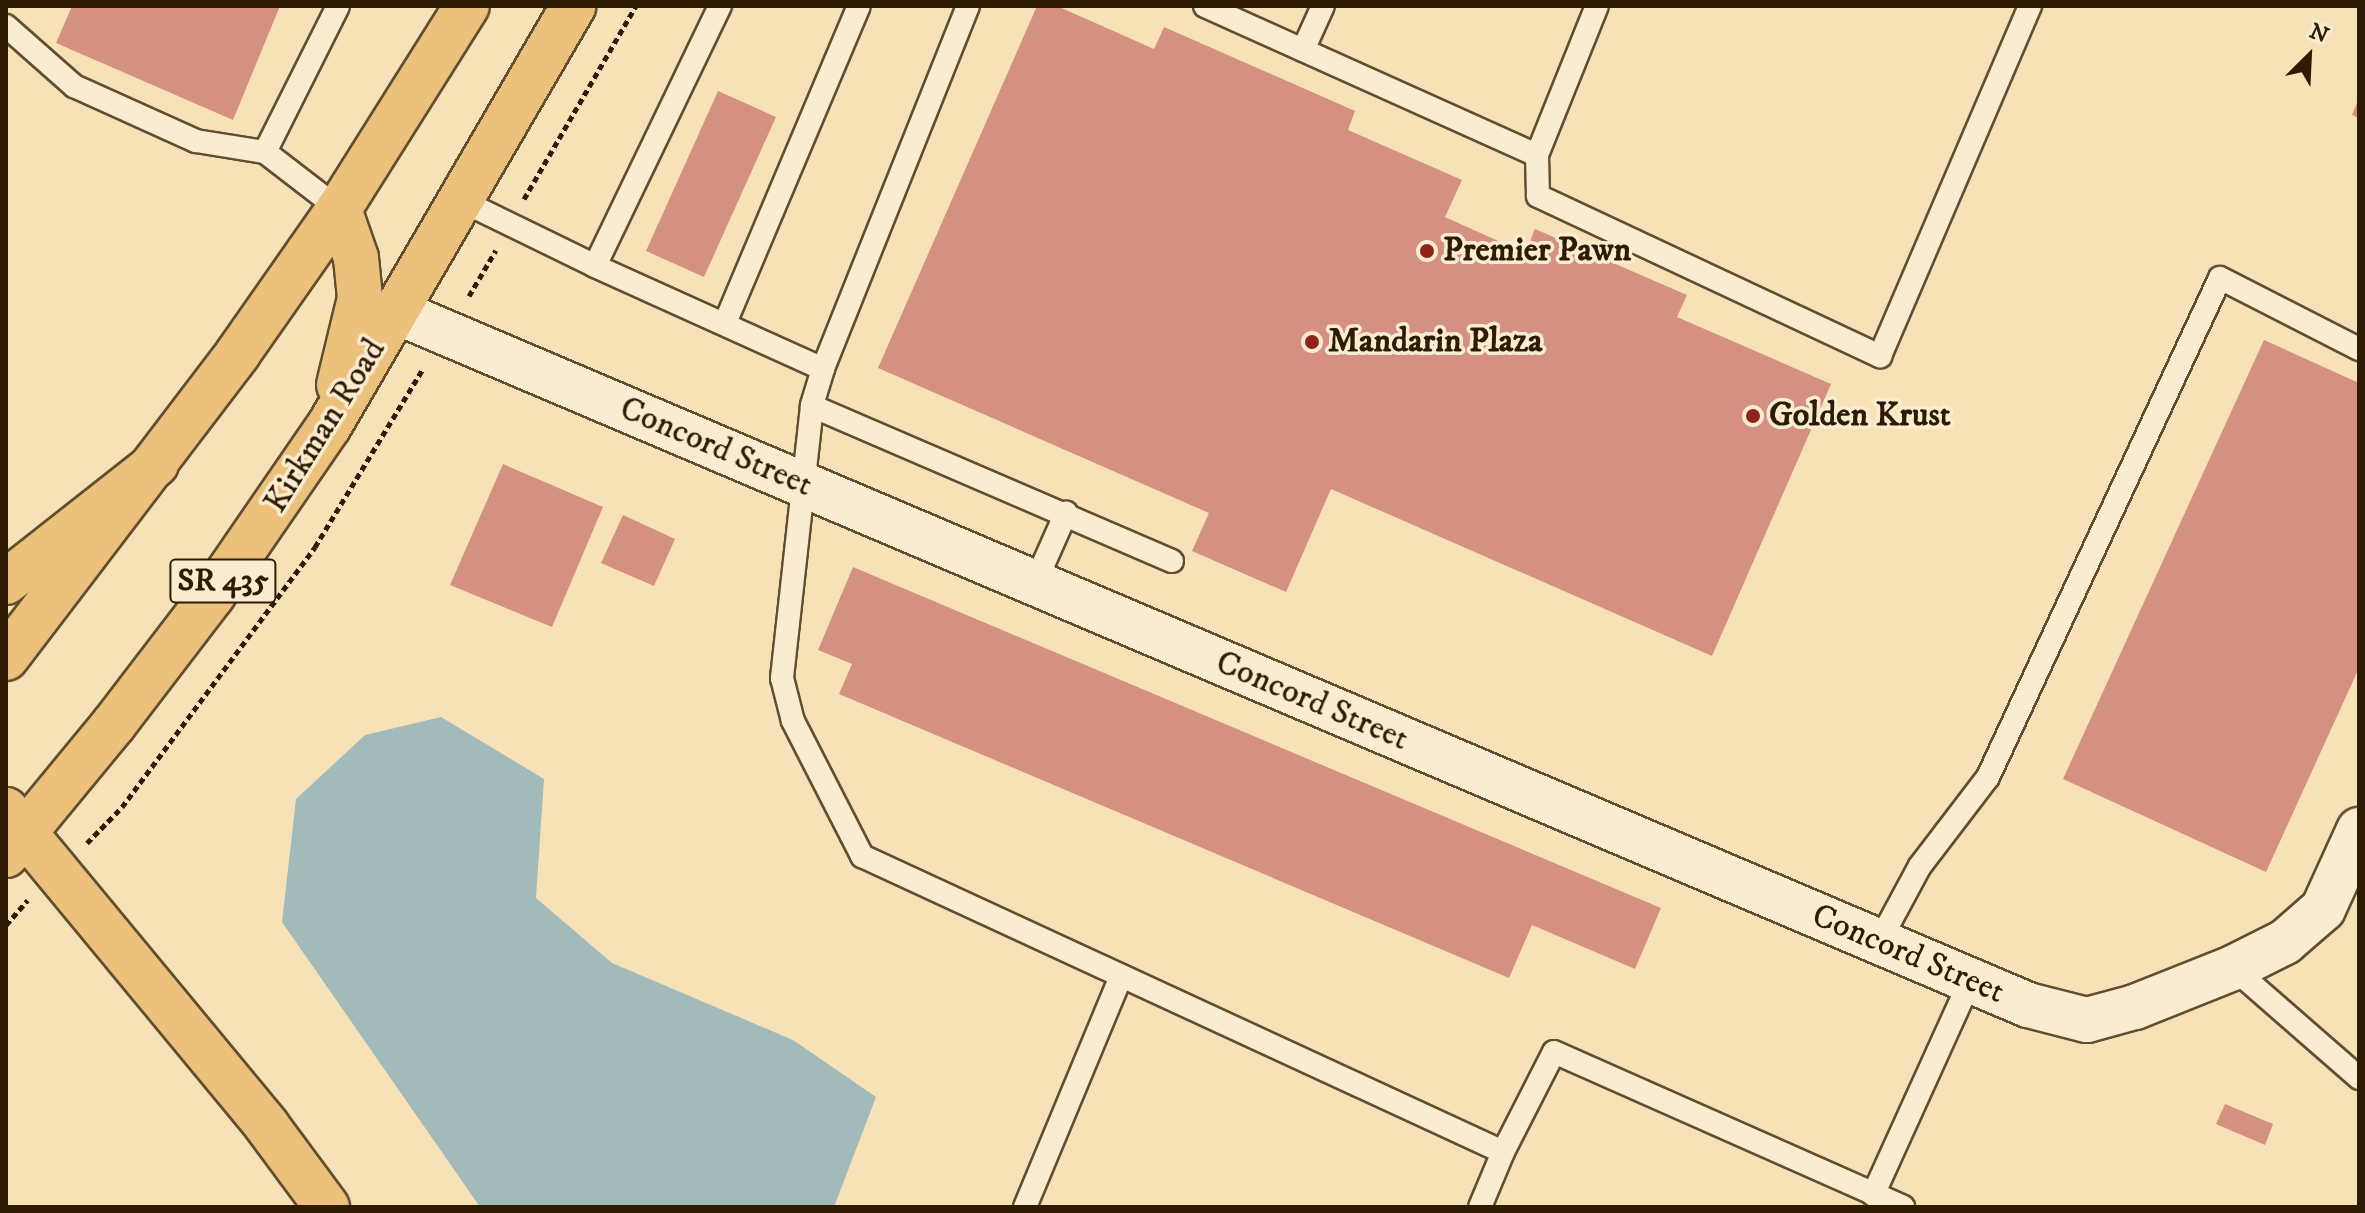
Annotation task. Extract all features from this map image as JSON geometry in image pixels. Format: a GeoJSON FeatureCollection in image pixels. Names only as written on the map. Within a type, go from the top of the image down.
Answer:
{"type":"FeatureCollection","features":[{"type":"Feature","properties":{"kind":"main road"},"geometry":{"type":"LineString","coordinates":[[6,658],[156,464],[339,209],[467,6]]}},
{"type":"Feature","properties":{"kind":"main road","name":"Kirkman Road"},"geometry":{"type":"LineString","coordinates":[[12,833],[212,596],[329,426],[573,6]]}},
{"type":"Feature","properties":{"kind":"main road"},"geometry":{"type":"LineString","coordinates":[[329,426],[360,298],[356,258],[339,209]]}},
{"type":"Feature","properties":{"kind":"main road"},"geometry":{"type":"LineString","coordinates":[[6,582],[156,464]]}},
{"type":"Feature","properties":{"kind":"main road"},"geometry":{"type":"LineString","coordinates":[[12,833],[267,1126],[327,1207]]}},
{"type":"Feature","properties":{"kind":"street","name":"Concord Street"},"geometry":{"type":"LineString","coordinates":[[397,312],[2028,1005],[2087,1020],[2135,1007],[2233,968],[2285,942],[2323,909],[2359,830]]}},
{"type":"Feature","properties":{"kind":"lane"},"geometry":{"type":"LineString","coordinates":[[265,152],[338,6]]}},
{"type":"Feature","properties":{"kind":"lane"},"geometry":{"type":"LineString","coordinates":[[595,266],[720,6]]}},
{"type":"Feature","properties":{"kind":"lane"},"geometry":{"type":"LineString","coordinates":[[725,323],[859,6]]}},
{"type":"Feature","properties":{"kind":"lane"},"geometry":{"type":"LineString","coordinates":[[968,6],[823,369],[812,406],[782,678],[793,721],[862,856],[1503,1152]]}},
{"type":"Feature","properties":{"kind":"lane"},"geometry":{"type":"LineString","coordinates":[[1205,6],[1537,155]]}},
{"type":"Feature","properties":{"kind":"lane"},"geometry":{"type":"LineString","coordinates":[[1303,50],[1323,6]]}},
{"type":"Feature","properties":{"kind":"lane"},"geometry":{"type":"LineString","coordinates":[[1597,6],[1537,155],[1538,196],[1880,356],[2030,6]]}},
{"type":"Feature","properties":{"kind":"lane"},"geometry":{"type":"LineString","coordinates":[[6,26],[74,86],[196,141],[265,152],[339,209]]}},
{"type":"Feature","properties":{"kind":"lane"},"geometry":{"type":"LineString","coordinates":[[462,201],[595,266],[823,369]]}},
{"type":"Feature","properties":{"kind":"lane"},"geometry":{"type":"LineString","coordinates":[[1879,942],[1920,866],[1988,777],[2220,278],[2359,349]]}},
{"type":"Feature","properties":{"kind":"lane"},"geometry":{"type":"LineString","coordinates":[[812,406],[1172,561]]}},
{"type":"Feature","properties":{"kind":"lane"},"geometry":{"type":"LineString","coordinates":[[1035,583],[1066,513]]}},
{"type":"Feature","properties":{"kind":"lane"},"geometry":{"type":"LineString","coordinates":[[2233,968],[2359,1078]]}},
{"type":"Feature","properties":{"kind":"lane"},"geometry":{"type":"LineString","coordinates":[[1025,1207],[1121,976]]}},
{"type":"Feature","properties":{"kind":"lane"},"geometry":{"type":"LineString","coordinates":[[1873,1195],[1970,981]]}},
{"type":"Feature","properties":{"kind":"lane"},"geometry":{"type":"LineString","coordinates":[[1480,1207],[1503,1152],[1554,1052],[1903,1207]]}},
{"type":"Feature","properties":{"kind":"path"},"geometry":{"type":"LineString","coordinates":[[6,925],[23,905]]}},
{"type":"Feature","properties":{"kind":"water"},"geometry":{"type":"Polygon","coordinates":[[[441,717],[544,779],[536,898],[612,963],[793,1040],[876,1097],[834,1207],[480,1207],[282,922],[296,799],[365,735],[441,717]]]}},
{"type":"Feature","properties":{"kind":"building"},"geometry":{"type":"Polygon","coordinates":[[[72,6],[280,6],[233,120],[56,43],[72,6]]]}},
{"type":"Feature","properties":{"kind":"building","name":"Mandarin Plaza"},"geometry":{"type":"Polygon","coordinates":[[[1037,6],[1057,6],[1154,49],[1164,27],[1355,111],[1348,130],[1462,180],[1445,217],[1525,253],[1535,229],[1687,295],[1677,317],[1831,384],[1712,656],[1331,489],[1286,592],[1192,551],[1209,513],[878,368],[1037,6]]]}},
{"type":"Feature","properties":{"kind":"building"},"geometry":{"type":"Polygon","coordinates":[[[718,91],[776,117],[704,277],[646,251],[718,91]]]}},
{"type":"Feature","properties":{"kind":"building"},"geometry":{"type":"Polygon","coordinates":[[[2359,98],[2359,118],[2352,115],[2359,98]]]}},
{"type":"Feature","properties":{"kind":"building"},"geometry":{"type":"Polygon","coordinates":[[[2264,340],[2359,383],[2359,668],[2266,872],[2063,779],[2264,340]]]}},
{"type":"Feature","properties":{"kind":"building"},"geometry":{"type":"Polygon","coordinates":[[[503,464],[603,507],[552,627],[450,585],[503,464]]]}},
{"type":"Feature","properties":{"kind":"building"},"geometry":{"type":"Polygon","coordinates":[[[623,515],[675,539],[654,586],[601,563],[623,515]]]}},
{"type":"Feature","properties":{"kind":"building"},"geometry":{"type":"Polygon","coordinates":[[[853,567],[1661,908],[1635,969],[1532,925],[1509,978],[839,694],[852,664],[818,650],[853,567]]]}},
{"type":"Feature","properties":{"kind":"building"},"geometry":{"type":"Polygon","coordinates":[[[2225,1104],[2273,1124],[2265,1145],[2216,1124],[2225,1104]]]}},
{"type":"Feature","properties":{"kind":"place","name":"Premier Pawn"},"geometry":{"type":"Point","coordinates":[1427,251]}},
{"type":"Feature","properties":{"kind":"place","name":"Mandarin Plaza"},"geometry":{"type":"Point","coordinates":[1312,342]}},
{"type":"Feature","properties":{"kind":"place","name":"Golden Krust"},"geometry":{"type":"Point","coordinates":[1753,416]}}]}
